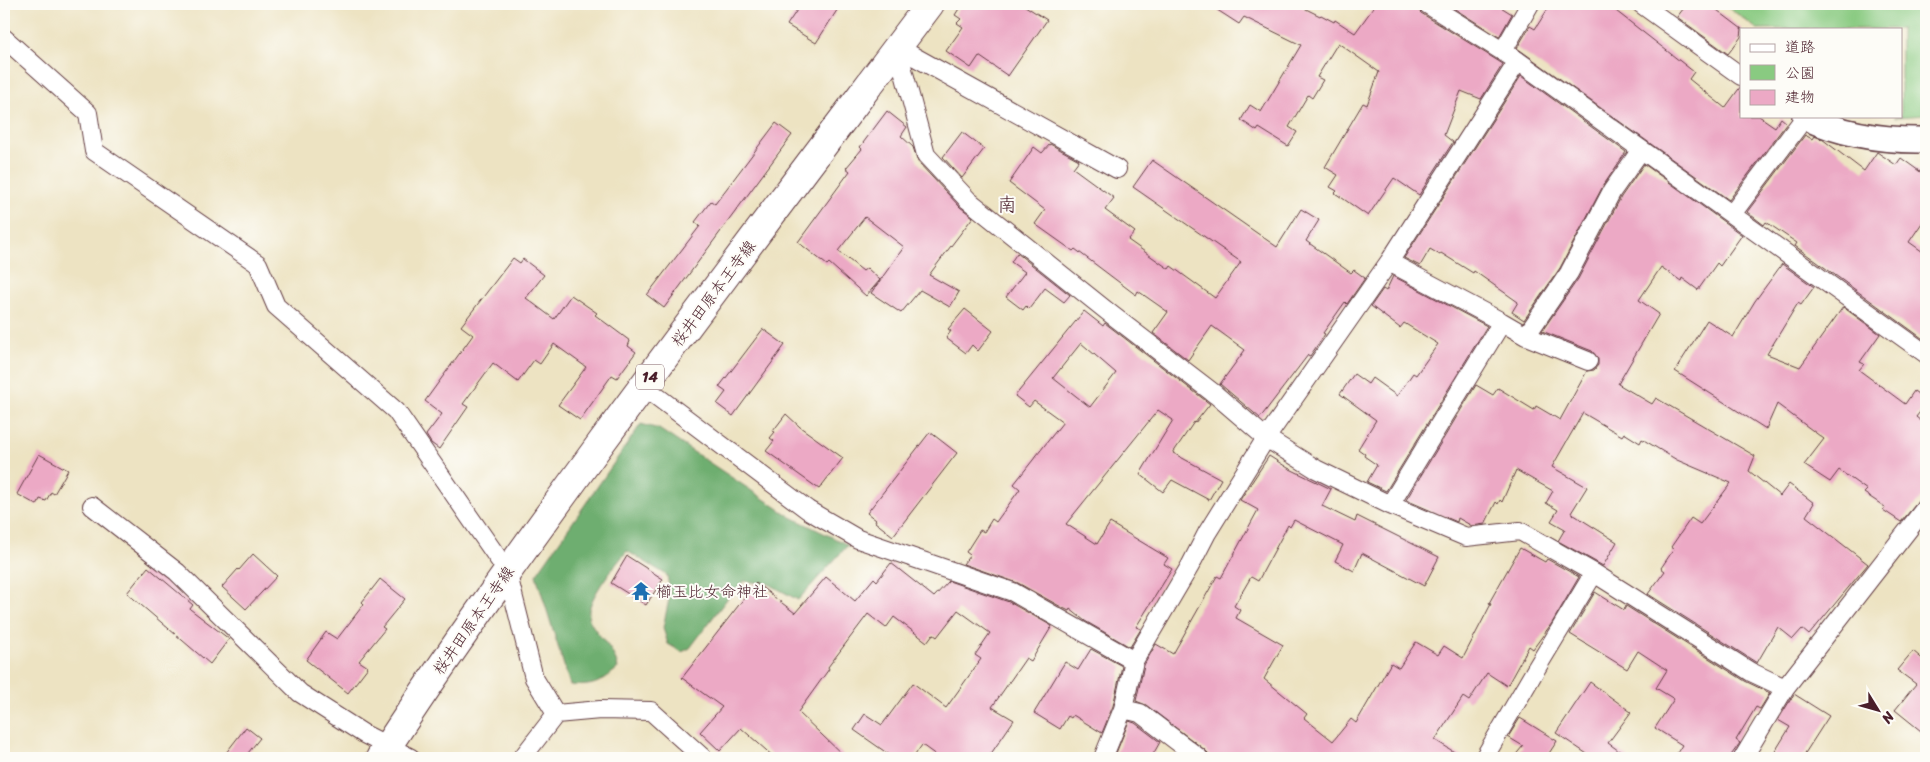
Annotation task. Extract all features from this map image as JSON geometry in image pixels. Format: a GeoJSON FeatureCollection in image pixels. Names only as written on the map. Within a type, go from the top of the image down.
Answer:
{"type":"FeatureCollection","features":[{"type":"Feature","properties":{"kind":"main road","name":"桜井田原本王寺線"},"geometry":{"type":"LineString","coordinates":[[394,754],[450,651],[507,571],[643,386],[930,4]]}},
{"type":"Feature","properties":{"kind":"street"},"geometry":{"type":"LineString","coordinates":[[1427,4],[1503,51],[1926,354]]}},
{"type":"Feature","properties":{"kind":"street"},"geometry":{"type":"LineString","coordinates":[[1503,51],[1530,4]]}},
{"type":"Feature","properties":{"kind":"street"},"geometry":{"type":"LineString","coordinates":[[1641,4],[1740,75]]}},
{"type":"Feature","properties":{"kind":"street"},"geometry":{"type":"LineString","coordinates":[[4,38],[88,113],[94,151],[258,264],[276,306],[396,411],[507,571],[534,678],[556,714]]}},
{"type":"Feature","properties":{"kind":"street"},"geometry":{"type":"LineString","coordinates":[[897,47],[1117,169]]}},
{"type":"Feature","properties":{"kind":"street"},"geometry":{"type":"LineString","coordinates":[[897,47],[926,155],[968,200],[1216,395],[1266,438],[1316,469],[1390,505],[1466,537],[1520,531],[1594,573],[1751,672],[1785,688]]}},
{"type":"Feature","properties":{"kind":"street"},"geometry":{"type":"LineString","coordinates":[[1103,758],[1123,709],[1134,662],[1207,533],[1266,438],[1389,262],[1518,62]]}},
{"type":"Feature","properties":{"kind":"street"},"geometry":{"type":"LineString","coordinates":[[1732,214],[1804,118]]}},
{"type":"Feature","properties":{"kind":"street"},"geometry":{"type":"LineString","coordinates":[[1808,118],[1846,133],[1901,140],[1926,140]]}},
{"type":"Feature","properties":{"kind":"street"},"geometry":{"type":"LineString","coordinates":[[1526,336],[1569,273],[1612,191],[1636,157],[1639,148]]}},
{"type":"Feature","properties":{"kind":"street"},"geometry":{"type":"LineString","coordinates":[[1389,262],[1526,336],[1588,362]]}},
{"type":"Feature","properties":{"kind":"street"},"geometry":{"type":"LineString","coordinates":[[1390,505],[1502,322]]}},
{"type":"Feature","properties":{"kind":"street"},"geometry":{"type":"LineString","coordinates":[[643,386],[808,510],[858,539],[1013,592],[1134,662]]}},
{"type":"Feature","properties":{"kind":"street"},"geometry":{"type":"LineString","coordinates":[[92,506],[177,572],[300,693],[394,754]]}},
{"type":"Feature","properties":{"kind":"street"},"geometry":{"type":"LineString","coordinates":[[1743,758],[1785,688],[1926,507]]}},
{"type":"Feature","properties":{"kind":"street"},"geometry":{"type":"LineString","coordinates":[[1484,758],[1594,573]]}},
{"type":"Feature","properties":{"kind":"street"},"geometry":{"type":"LineString","coordinates":[[1123,709],[1140,713],[1199,758]]}},
{"type":"Feature","properties":{"kind":"street"},"geometry":{"type":"LineString","coordinates":[[522,758],[556,714],[600,710],[651,711],[703,758]]}},
{"type":"Feature","properties":{"kind":"green space"},"geometry":{"type":"Polygon","coordinates":[[[1724,4],[1926,4],[1926,115],[1902,117],[1902,28],[1756,28],[1724,4]]]}},
{"type":"Feature","properties":{"kind":"green space"},"geometry":{"type":"Polygon","coordinates":[[[641,424],[659,429],[791,517],[848,545],[798,600],[769,584],[744,581],[730,595],[690,648],[682,652],[668,644],[663,628],[670,594],[667,575],[627,551],[601,585],[590,605],[589,614],[590,621],[612,653],[618,668],[596,683],[570,685],[536,575],[641,424]]]}},
{"type":"Feature","properties":{"kind":"building"},"geometry":{"type":"Polygon","coordinates":[[[801,4],[841,4],[816,43],[787,25],[801,4]]]}},
{"type":"Feature","properties":{"kind":"building"},"geometry":{"type":"Polygon","coordinates":[[[962,4],[1022,4],[1047,20],[1008,76],[979,56],[971,68],[946,51],[963,27],[957,23],[961,19],[955,15],[962,4]]]}},
{"type":"Feature","properties":{"kind":"building"},"geometry":{"type":"Polygon","coordinates":[[[1208,4],[1296,4],[1334,22],[1335,20],[1355,33],[1376,4],[1416,4],[1417,9],[1421,13],[1503,64],[1481,99],[1461,91],[1444,135],[1453,142],[1419,195],[1394,178],[1368,216],[1335,193],[1337,191],[1330,187],[1338,175],[1325,167],[1363,103],[1367,105],[1379,72],[1338,43],[1317,77],[1323,80],[1312,98],[1308,95],[1289,127],[1297,132],[1288,146],[1259,128],[1257,131],[1241,120],[1250,105],[1261,112],[1301,45],[1244,17],[1239,24],[1208,4]]]}},
{"type":"Feature","properties":{"kind":"building"},"geometry":{"type":"Polygon","coordinates":[[[1447,4],[1496,4],[1512,14],[1499,37],[1447,4]]]}},
{"type":"Feature","properties":{"kind":"building"},"geometry":{"type":"Polygon","coordinates":[[[1551,4],[1607,4],[1694,72],[1689,79],[1725,108],[1740,87],[1740,118],[1762,118],[1775,127],[1781,118],[1787,123],[1729,200],[1517,48],[1530,26],[1535,29],[1551,4]]]}},
{"type":"Feature","properties":{"kind":"building"},"geometry":{"type":"Polygon","coordinates":[[[1687,4],[1709,4],[1741,28],[1740,38],[1728,54],[1677,17],[1687,4]]]}},
{"type":"Feature","properties":{"kind":"building"},"geometry":{"type":"Polygon","coordinates":[[[1521,76],[1626,152],[1603,186],[1560,268],[1524,320],[1512,312],[1518,302],[1474,271],[1473,273],[1441,253],[1440,255],[1430,249],[1420,266],[1404,258],[1521,76]]]}},
{"type":"Feature","properties":{"kind":"building"},"geometry":{"type":"Polygon","coordinates":[[[887,111],[907,127],[901,136],[913,147],[918,162],[960,207],[973,217],[929,275],[959,292],[950,307],[920,290],[901,313],[871,293],[904,247],[865,217],[838,251],[863,271],[867,268],[880,280],[866,296],[829,263],[827,265],[798,242],[850,171],[846,168],[862,149],[860,147],[887,111]]]}},
{"type":"Feature","properties":{"kind":"building"},"geometry":{"type":"Polygon","coordinates":[[[776,123],[792,135],[664,308],[647,295],[700,226],[695,222],[711,201],[715,204],[776,123]]]}},
{"type":"Feature","properties":{"kind":"building"},"geometry":{"type":"Polygon","coordinates":[[[962,132],[984,149],[962,178],[943,157],[962,132]]]}},
{"type":"Feature","properties":{"kind":"building"},"geometry":{"type":"Polygon","coordinates":[[[1805,135],[1812,139],[1814,136],[1822,139],[1864,171],[1877,152],[1896,165],[1901,158],[1926,176],[1926,217],[1909,242],[1926,254],[1926,341],[1795,246],[1797,243],[1766,222],[1764,225],[1747,212],[1805,135]]]}},
{"type":"Feature","properties":{"kind":"building"},"geometry":{"type":"Polygon","coordinates":[[[1050,144],[1079,160],[1073,168],[1114,198],[1105,210],[1135,232],[1128,240],[1169,269],[1171,266],[1215,298],[1241,262],[1133,187],[1152,160],[1277,247],[1301,209],[1319,220],[1306,241],[1351,273],[1354,270],[1365,278],[1323,333],[1325,334],[1310,356],[1308,355],[1260,418],[1220,384],[1245,350],[1212,326],[1188,360],[1153,333],[1168,312],[1138,291],[1136,295],[1075,249],[1073,251],[1035,224],[1045,210],[1009,183],[1034,147],[1042,153],[1050,144]]]}},
{"type":"Feature","properties":{"kind":"building"},"geometry":{"type":"Polygon","coordinates":[[[1644,164],[1742,235],[1720,266],[1717,263],[1698,290],[1682,278],[1681,281],[1661,267],[1639,300],[1659,314],[1618,384],[1652,404],[1656,398],[1755,456],[1749,471],[1780,496],[1789,484],[1814,503],[1806,516],[1868,564],[1809,635],[1802,629],[1793,639],[1778,627],[1757,663],[1648,594],[1665,571],[1661,568],[1674,549],[1671,547],[1691,518],[1700,524],[1731,483],[1677,460],[1642,439],[1640,443],[1624,433],[1622,436],[1583,413],[1552,467],[1587,487],[1571,513],[1617,542],[1603,566],[1558,541],[1565,529],[1551,521],[1558,510],[1546,503],[1553,491],[1516,470],[1502,502],[1500,500],[1498,504],[1496,502],[1485,524],[1472,526],[1458,518],[1457,522],[1406,500],[1476,385],[1493,395],[1498,388],[1534,410],[1536,406],[1560,420],[1587,371],[1594,370],[1598,365],[1598,359],[1592,351],[1542,331],[1578,279],[1621,197],[1644,164]]]}},
{"type":"Feature","properties":{"kind":"building"},"geometry":{"type":"Polygon","coordinates":[[[1017,253],[1070,295],[1064,302],[1045,288],[1029,309],[1026,306],[1023,310],[1006,297],[1025,272],[1011,262],[1017,253]]]}},
{"type":"Feature","properties":{"kind":"building"},"geometry":{"type":"Polygon","coordinates":[[[513,258],[520,263],[523,259],[544,275],[526,298],[554,319],[571,295],[597,313],[595,315],[630,341],[628,346],[636,352],[617,378],[612,375],[580,420],[558,405],[586,367],[554,344],[540,364],[534,360],[518,382],[493,363],[463,404],[468,407],[439,449],[431,443],[426,435],[442,414],[425,401],[473,335],[461,326],[513,258]]]}},
{"type":"Feature","properties":{"kind":"building"},"geometry":{"type":"Polygon","coordinates":[[[1782,264],[1814,287],[1801,305],[1798,303],[1767,354],[1800,367],[1843,307],[1880,334],[1860,362],[1864,364],[1859,370],[1905,404],[1914,391],[1926,400],[1926,404],[1916,417],[1926,425],[1926,492],[1901,522],[1883,510],[1885,507],[1864,493],[1867,490],[1839,470],[1830,482],[1804,465],[1824,439],[1777,404],[1766,429],[1675,371],[1707,320],[1733,337],[1755,301],[1782,264]]]}},
{"type":"Feature","properties":{"kind":"building"},"geometry":{"type":"Polygon","coordinates":[[[1393,276],[1487,326],[1386,491],[1367,482],[1377,465],[1358,449],[1376,420],[1340,394],[1354,374],[1368,384],[1372,378],[1397,396],[1413,373],[1416,375],[1438,344],[1404,323],[1400,328],[1371,306],[1383,289],[1386,291],[1393,276]]]}},
{"type":"Feature","properties":{"kind":"building"},"geometry":{"type":"Polygon","coordinates":[[[965,309],[993,331],[978,351],[972,345],[966,353],[946,338],[951,331],[948,329],[965,309]]]}},
{"type":"Feature","properties":{"kind":"building"},"geometry":{"type":"Polygon","coordinates":[[[1084,311],[1103,326],[1105,323],[1210,404],[1194,422],[1173,453],[1221,479],[1209,500],[1172,480],[1163,492],[1140,474],[1173,420],[1158,410],[1066,524],[1097,544],[1110,523],[1168,558],[1164,564],[1172,569],[1136,627],[1141,629],[1130,647],[1085,621],[1070,609],[1069,611],[1018,583],[963,564],[970,555],[966,552],[980,530],[984,532],[992,519],[996,522],[1020,489],[1014,484],[1063,422],[1034,401],[1029,407],[1015,396],[1084,311]],[[1081,343],[1053,378],[1090,407],[1116,373],[1081,343]]]}},
{"type":"Feature","properties":{"kind":"building"},"geometry":{"type":"Polygon","coordinates":[[[763,329],[785,345],[733,416],[717,404],[726,392],[719,387],[763,329]]]}},
{"type":"Feature","properties":{"kind":"building"},"geometry":{"type":"Polygon","coordinates":[[[786,414],[800,427],[843,458],[819,489],[766,451],[774,441],[770,438],[775,432],[773,431],[786,414]]]}},
{"type":"Feature","properties":{"kind":"building"},"geometry":{"type":"Polygon","coordinates":[[[930,432],[957,453],[893,536],[867,513],[930,432]]]}},
{"type":"Feature","properties":{"kind":"building"},"geometry":{"type":"Polygon","coordinates":[[[39,454],[68,470],[54,494],[51,492],[46,501],[40,499],[37,505],[17,494],[39,454]]]}},
{"type":"Feature","properties":{"kind":"building"},"geometry":{"type":"Polygon","coordinates":[[[1269,456],[1288,468],[1331,489],[1322,506],[1355,522],[1357,516],[1439,557],[1424,586],[1362,553],[1354,571],[1335,561],[1343,545],[1294,520],[1290,527],[1288,525],[1258,581],[1251,577],[1234,606],[1240,610],[1236,618],[1283,645],[1264,679],[1307,714],[1304,718],[1333,741],[1351,719],[1356,723],[1391,663],[1399,668],[1416,642],[1438,655],[1444,646],[1463,658],[1491,604],[1489,603],[1520,548],[1545,562],[1547,559],[1579,577],[1552,623],[1533,649],[1529,646],[1507,686],[1487,673],[1469,701],[1463,697],[1435,740],[1464,758],[1213,758],[1146,705],[1136,701],[1144,665],[1156,644],[1173,654],[1217,576],[1221,578],[1258,510],[1240,500],[1269,456]]]}},
{"type":"Feature","properties":{"kind":"building"},"geometry":{"type":"Polygon","coordinates":[[[253,554],[277,576],[246,609],[222,587],[253,554]]]}},
{"type":"Feature","properties":{"kind":"building"},"geometry":{"type":"Polygon","coordinates":[[[627,556],[663,579],[646,605],[611,583],[627,556]]]}},
{"type":"Feature","properties":{"kind":"building"},"geometry":{"type":"Polygon","coordinates":[[[891,563],[934,597],[949,581],[1009,602],[1052,626],[1031,661],[1026,658],[992,707],[1014,720],[988,758],[940,758],[922,745],[913,758],[894,758],[854,730],[865,714],[882,725],[913,683],[946,708],[981,659],[975,655],[990,633],[958,610],[937,637],[933,634],[927,642],[894,617],[886,628],[868,614],[828,667],[829,669],[798,712],[846,758],[775,758],[741,728],[720,751],[700,732],[722,707],[682,678],[756,583],[795,613],[826,577],[855,601],[874,578],[877,581],[891,563]]]}},
{"type":"Feature","properties":{"kind":"building"},"geometry":{"type":"Polygon","coordinates":[[[148,567],[193,605],[190,609],[229,639],[210,664],[127,593],[148,567]]]}},
{"type":"Feature","properties":{"kind":"building"},"geometry":{"type":"Polygon","coordinates":[[[380,579],[405,599],[382,627],[385,629],[359,661],[368,667],[348,693],[306,660],[326,632],[337,639],[364,604],[362,602],[380,579]]]}},
{"type":"Feature","properties":{"kind":"building"},"geometry":{"type":"Polygon","coordinates":[[[1595,592],[1624,610],[1626,606],[1745,681],[1770,693],[1760,709],[1756,707],[1736,740],[1740,743],[1729,758],[1674,758],[1682,745],[1655,728],[1674,699],[1656,688],[1667,670],[1638,651],[1627,669],[1570,634],[1595,592]]]}},
{"type":"Feature","properties":{"kind":"building"},"geometry":{"type":"Polygon","coordinates":[[[1091,649],[1122,666],[1113,706],[1102,733],[1073,715],[1071,718],[1068,716],[1060,729],[1034,713],[1065,662],[1078,670],[1091,649]]]}},
{"type":"Feature","properties":{"kind":"building"},"geometry":{"type":"Polygon","coordinates":[[[1913,651],[1926,662],[1926,735],[1895,710],[1916,684],[1897,670],[1913,651]]]}},
{"type":"Feature","properties":{"kind":"building"},"geometry":{"type":"Polygon","coordinates":[[[1590,682],[1631,712],[1608,743],[1629,758],[1593,758],[1556,733],[1590,682]]]}},
{"type":"Feature","properties":{"kind":"building"},"geometry":{"type":"Polygon","coordinates":[[[1794,694],[1829,716],[1802,758],[1771,758],[1790,727],[1778,720],[1794,694]]]}},
{"type":"Feature","properties":{"kind":"building"},"geometry":{"type":"Polygon","coordinates":[[[1520,718],[1557,741],[1546,758],[1513,758],[1523,746],[1508,737],[1520,718]]]}},
{"type":"Feature","properties":{"kind":"building"},"geometry":{"type":"Polygon","coordinates":[[[1129,721],[1135,723],[1160,742],[1151,758],[1114,758],[1129,721]]]}},
{"type":"Feature","properties":{"kind":"building"},"geometry":{"type":"Polygon","coordinates":[[[246,727],[260,738],[244,758],[222,758],[246,727]]]}},
{"type":"Feature","properties":{"kind":"place","name":"櫛玉比女命神社"},"geometry":{"type":"Point","coordinates":[641,591]}},
{"type":"Feature","properties":{"kind":"district","name":"南"},"geometry":{"type":"Point","coordinates":[1007,204]}}]}
